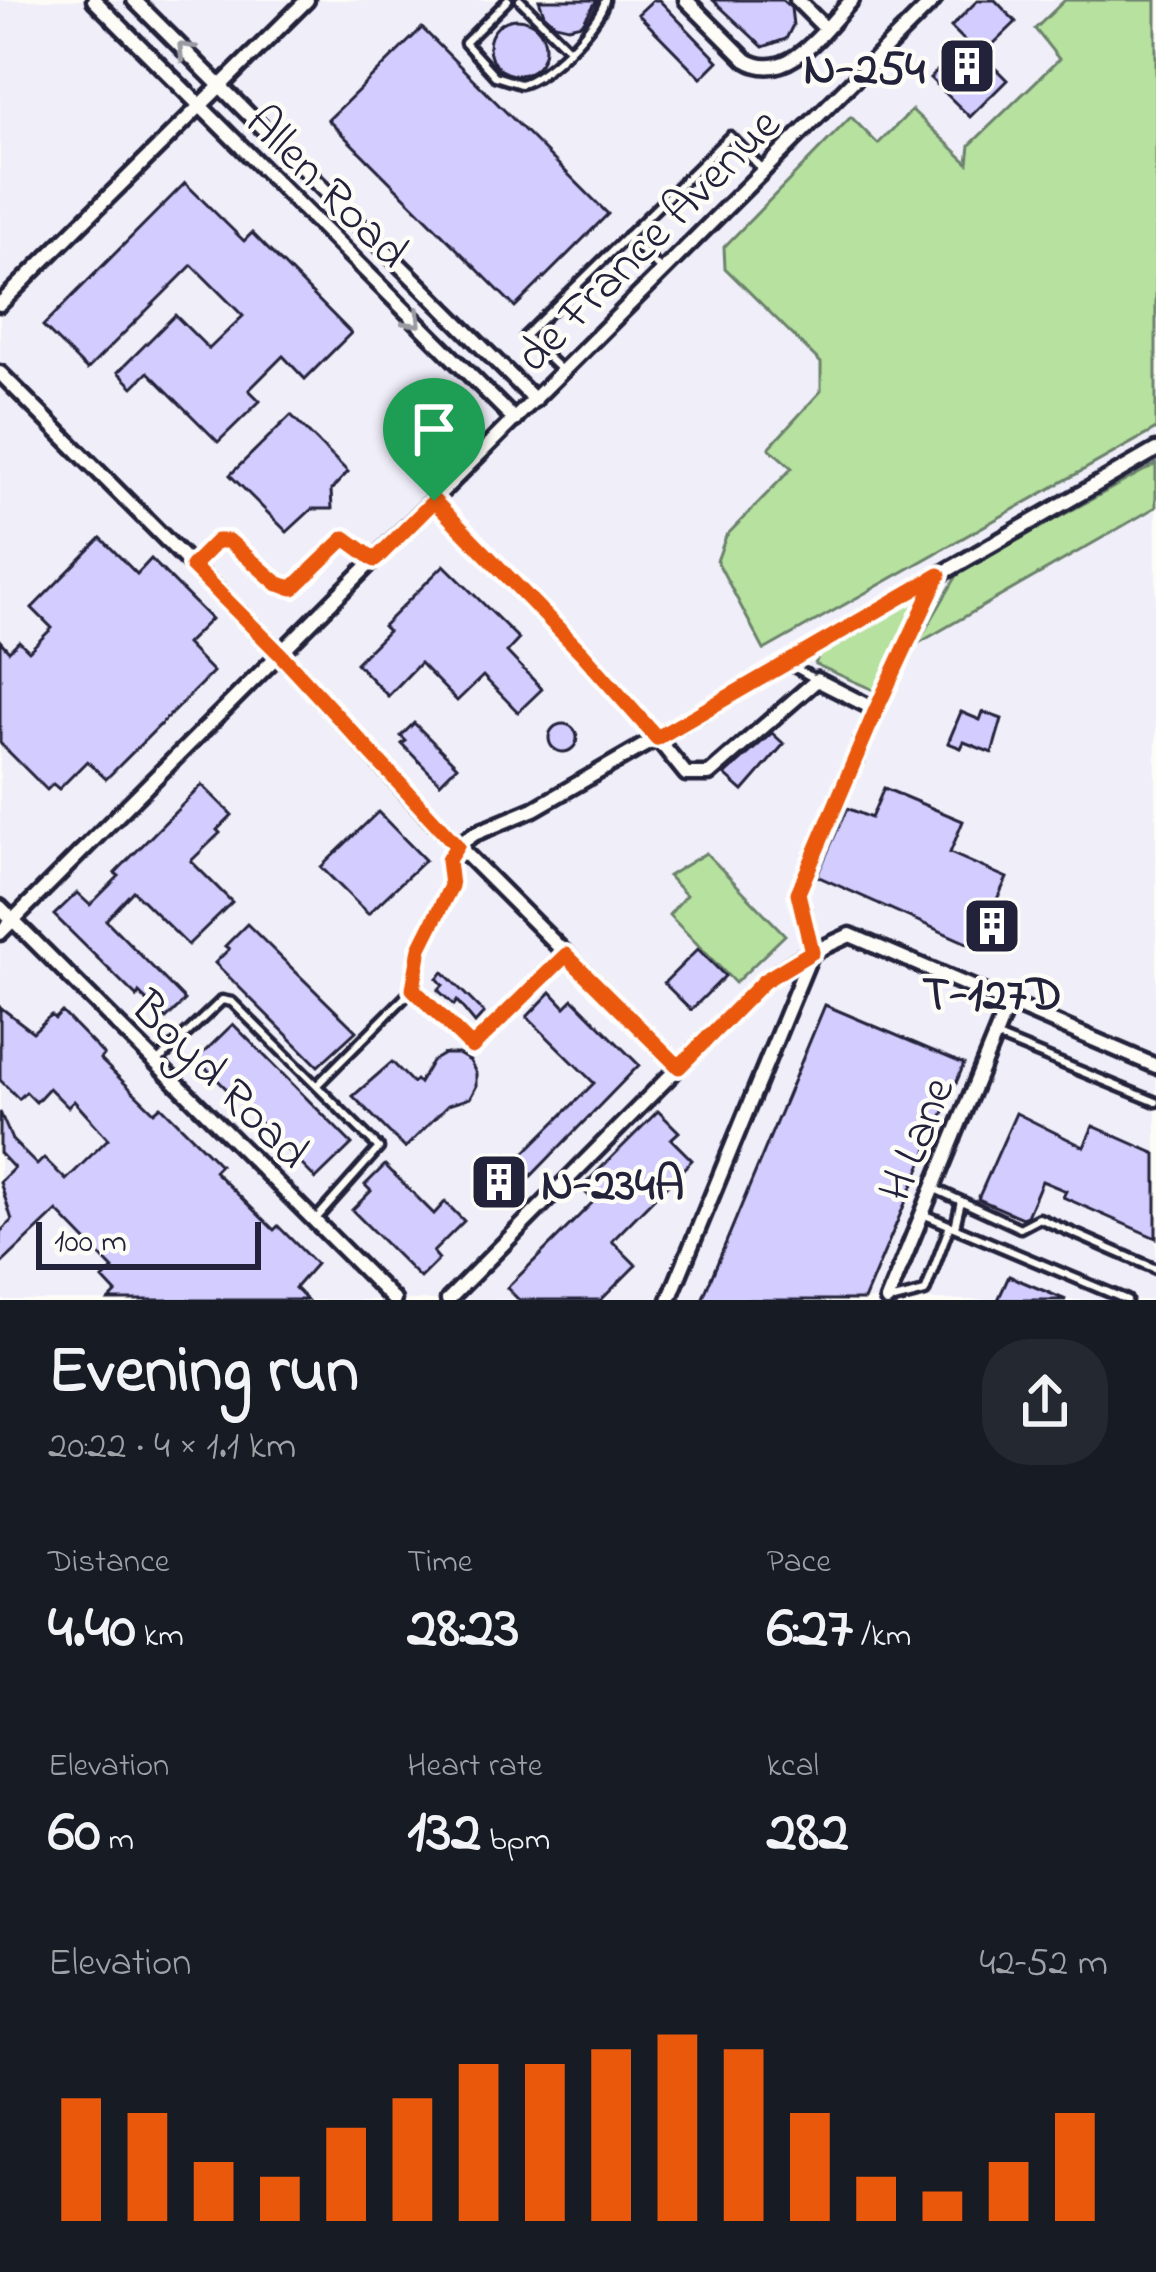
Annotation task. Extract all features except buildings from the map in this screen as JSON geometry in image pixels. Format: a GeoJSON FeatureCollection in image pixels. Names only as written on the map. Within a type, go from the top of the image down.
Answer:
{"type":"FeatureCollection","features":[{"type":"Feature","properties":{"kind":"street","name":"Allen Road"},"geometry":{"type":"LineString","coordinates":[[94,0],[515,420]]}},
{"type":"Feature","properties":{"kind":"street","name":"Allen Road"},"geometry":{"type":"LineString","coordinates":[[134,0],[535,400]]}},
{"type":"Feature","properties":{"kind":"street"},"geometry":{"type":"LineString","coordinates":[[0,304],[307,0]]}},
{"type":"Feature","properties":{"kind":"street"},"geometry":{"type":"LineString","coordinates":[[686,0],[754,65],[776,67],[791,61],[852,0]]}},
{"type":"Feature","properties":{"kind":"street"},"geometry":{"type":"LineString","coordinates":[[797,0],[825,28]]}},
{"type":"Feature","properties":{"kind":"street","name":"de France Avenue"},"geometry":{"type":"LineString","coordinates":[[0,933],[934,0]]}},
{"type":"Feature","properties":{"kind":"street"},"geometry":{"type":"LineString","coordinates":[[0,373],[280,654],[457,846],[679,1067]]}},
{"type":"Feature","properties":{"kind":"street"},"geometry":{"type":"LineString","coordinates":[[457,846],[534,809],[1156,450]]}},
{"type":"Feature","properties":{"kind":"street"},"geometry":{"type":"LineString","coordinates":[[657,738],[686,774],[709,774],[817,680],[876,710],[798,893],[812,952],[669,1300]]}},
{"type":"Feature","properties":{"kind":"street","name":"Boyd Road"},"geometry":{"type":"LineString","coordinates":[[0,907],[394,1300]]}},
{"type":"Feature","properties":{"kind":"street"},"geometry":{"type":"LineString","coordinates":[[448,1300],[764,981],[850,935],[1156,1066]]}},
{"type":"Feature","properties":{"kind":"street","name":"H Lane"},"geometry":{"type":"LineString","coordinates":[[891,1300],[1008,1004]]}},
{"type":"Feature","properties":{"kind":"lane"},"geometry":{"type":"LineString","coordinates":[[508,0],[465,43],[495,76],[508,83],[530,82],[600,16],[605,0]]}},
{"type":"Feature","properties":{"kind":"lane"},"geometry":{"type":"LineString","coordinates":[[520,0],[568,48]]}},
{"type":"Feature","properties":{"kind":"lane"},"geometry":{"type":"LineString","coordinates":[[563,372],[525,336],[730,136],[764,171]]}},
{"type":"Feature","properties":{"kind":"lane"},"geometry":{"type":"LineString","coordinates":[[627,236],[663,272]]}},
{"type":"Feature","properties":{"kind":"lane"},"geometry":{"type":"LineString","coordinates":[[434,501],[582,653],[657,738]]}},
{"type":"Feature","properties":{"kind":"lane"},"geometry":{"type":"LineString","coordinates":[[192,566],[217,541],[229,541],[278,584],[293,588],[345,538],[375,560]]}},
{"type":"Feature","properties":{"kind":"lane"},"geometry":{"type":"LineString","coordinates":[[876,710],[939,575]]}},
{"type":"Feature","properties":{"kind":"lane"},"geometry":{"type":"LineString","coordinates":[[787,663],[817,680]]}},
{"type":"Feature","properties":{"kind":"lane"},"geometry":{"type":"LineString","coordinates":[[317,1086],[413,989],[472,1047],[566,955]]}},
{"type":"Feature","properties":{"kind":"lane"},"geometry":{"type":"LineString","coordinates":[[156,1063],[222,1000],[232,1002],[317,1086],[379,1148],[314,1221]]}},
{"type":"Feature","properties":{"kind":"lane"},"geometry":{"type":"LineString","coordinates":[[994,1036],[1156,1102]]}},
{"type":"Feature","properties":{"kind":"lane"},"geometry":{"type":"LineString","coordinates":[[932,1188],[1021,1228],[1039,1218],[1156,1269]]}},
{"type":"Feature","properties":{"kind":"lane"},"geometry":{"type":"LineString","coordinates":[[891,1300],[925,1292],[961,1201]]}},
{"type":"Feature","properties":{"kind":"lane"},"geometry":{"type":"LineString","coordinates":[[922,1213],[1127,1300]]}},
{"type":"Feature","properties":{"kind":"path"},"geometry":{"type":"LineString","coordinates":[[413,989],[420,948],[451,886],[448,860],[457,846]]}},
{"type":"Feature","properties":{"kind":"shaded area"},"geometry":{"type":"Polygon","coordinates":[[[0,0],[1156,0],[1156,1300],[0,1300],[0,0]]]}},
{"type":"Feature","properties":{"kind":"green space"},"geometry":{"type":"Polygon","coordinates":[[[1065,0],[1156,0],[1156,429],[764,650],[717,561],[726,536],[792,468],[769,448],[821,391],[821,363],[725,268],[724,247],[851,117],[878,144],[912,110],[968,163],[970,145],[1059,59],[1035,29],[1065,0]]]}},
{"type":"Feature","properties":{"kind":"green space"},"geometry":{"type":"Polygon","coordinates":[[[1156,464],[1156,507],[917,644],[959,572],[1156,464]]]}},
{"type":"Feature","properties":{"kind":"green space"},"geometry":{"type":"Polygon","coordinates":[[[921,596],[876,691],[815,664],[820,653],[921,596]]]}},
{"type":"Feature","properties":{"kind":"green space"},"geometry":{"type":"Polygon","coordinates":[[[706,853],[785,935],[735,983],[669,915],[686,895],[668,876],[706,853]]]}},
{"type":"Feature","properties":{"kind":"place","name":"N-254"},"geometry":{"type":"Point","coordinates":[967,66]}},
{"type":"Feature","properties":{"kind":"place","name":"T-127D"},"geometry":{"type":"Point","coordinates":[992,926]}},
{"type":"Feature","properties":{"kind":"place","name":"N-234A"},"geometry":{"type":"Point","coordinates":[499,1182]}},
{"type":"Feature","properties":{"kind":"route"},"geometry":{"type":"LineString","coordinates":[[434,501],[582,653],[657,738],[939,575],[798,893],[812,952],[764,981],[679,1067],[566,955],[472,1047],[413,989],[420,948],[451,886],[448,860],[457,846],[192,566],[217,541],[229,541],[278,584],[293,588],[345,538],[375,560],[434,501]]}}]}
